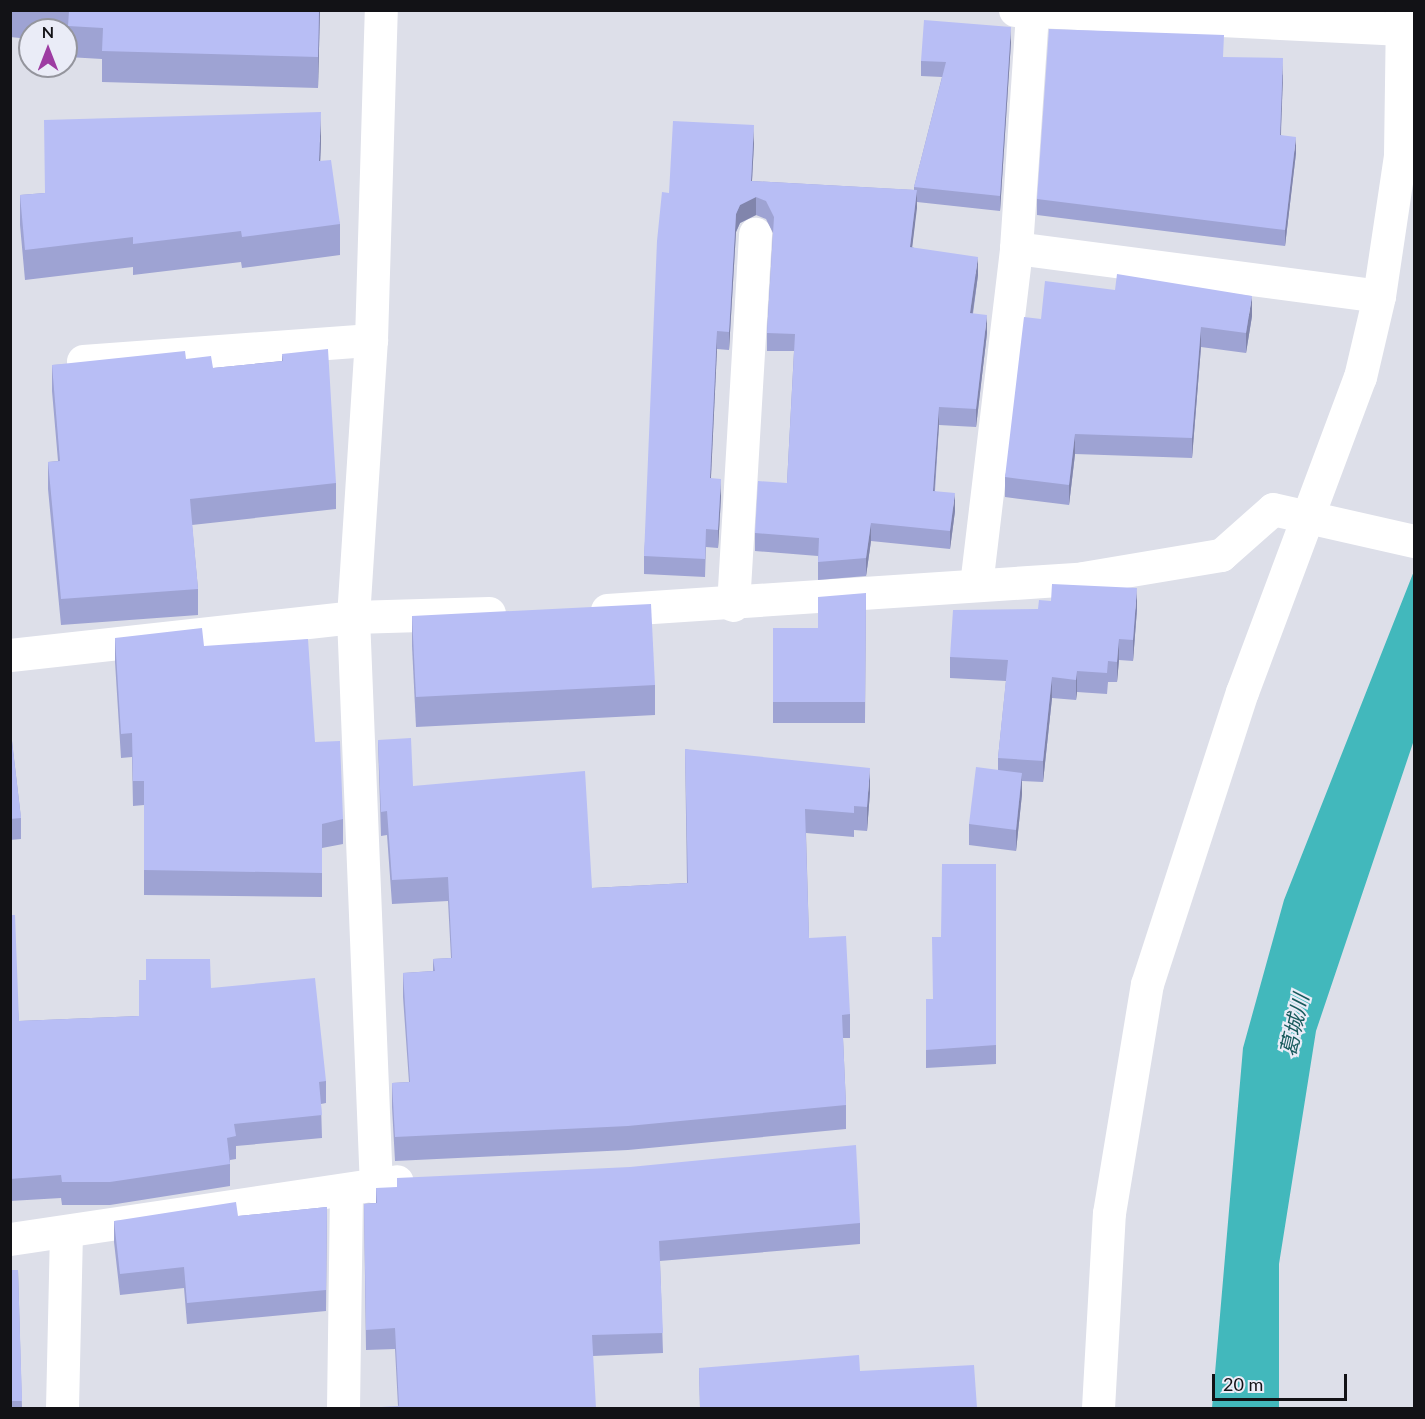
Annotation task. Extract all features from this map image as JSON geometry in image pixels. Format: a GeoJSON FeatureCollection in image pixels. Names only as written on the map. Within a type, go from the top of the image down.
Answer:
{"type":"FeatureCollection","features":[{"type":"Feature","properties":{"kind":"street"},"geometry":{"type":"LineString","coordinates":[[343,1408],[361,1188],[353,617],[370,340],[381,10]]}},
{"type":"Feature","properties":{"kind":"street"},"geometry":{"type":"LineString","coordinates":[[976,585],[1016,248],[1024,11],[1402,20],[1400,155],[1379,296],[1360,377],[1319,518],[1242,692],[1147,984],[1109,1213],[1098,1408]]}},
{"type":"Feature","properties":{"kind":"street"},"geometry":{"type":"LineString","coordinates":[[733,605],[755,234]]}},
{"type":"Feature","properties":{"kind":"street"},"geometry":{"type":"LineString","coordinates":[[1016,248],[1379,296]]}},
{"type":"Feature","properties":{"kind":"street"},"geometry":{"type":"LineString","coordinates":[[83,361],[370,340]]}},
{"type":"Feature","properties":{"kind":"street"},"geometry":{"type":"LineString","coordinates":[[575,611],[733,605],[1083,578],[1221,555],[1273,509],[1414,541]]}},
{"type":"Feature","properties":{"kind":"street"},"geometry":{"type":"LineString","coordinates":[[10,655],[353,617],[517,612]]}},
{"type":"Feature","properties":{"kind":"street"},"geometry":{"type":"LineString","coordinates":[[10,1239],[66,1235],[124,1221],[431,1178]]}},
{"type":"Feature","properties":{"kind":"street"},"geometry":{"type":"LineString","coordinates":[[62,1408],[66,1235]]}},
{"type":"Feature","properties":{"kind":"water","name":"葛城川"},"geometry":{"type":"Polygon","coordinates":[[[1414,571],[1414,740],[1316,1031],[1279,1264],[1279,1408],[1212,1408],[1243,1048],[1284,900],[1414,571]]]}},
{"type":"Feature","properties":{"kind":"building"},"geometry":{"type":"Polygon","coordinates":[[[58,10],[319,10],[318,57],[102,51],[103,28],[78,27],[78,18],[69,18],[69,11],[58,10]]]}},
{"type":"Feature","properties":{"kind":"building"},"geometry":{"type":"Polygon","coordinates":[[[924,20],[1011,27],[1000,196],[914,187],[946,62],[921,61],[924,20]]]}},
{"type":"Feature","properties":{"kind":"building"},"geometry":{"type":"Polygon","coordinates":[[[1049,29],[1224,35],[1223,57],[1283,58],[1280,135],[1296,137],[1285,230],[1037,199],[1049,29]]]}},
{"type":"Feature","properties":{"kind":"building"},"geometry":{"type":"Polygon","coordinates":[[[321,112],[319,161],[331,160],[340,224],[242,237],[241,231],[133,244],[133,237],[25,250],[20,195],[45,193],[44,120],[321,112]]]}},
{"type":"Feature","properties":{"kind":"building"},"geometry":{"type":"Polygon","coordinates":[[[673,121],[754,125],[751,181],[917,190],[910,247],[978,257],[970,313],[987,315],[976,409],[939,407],[933,491],[955,493],[950,531],[871,523],[866,558],[818,562],[819,538],[755,533],[758,481],[787,483],[795,334],[767,333],[774,217],[766,201],[756,197],[740,205],[736,214],[729,332],[717,331],[710,478],[721,479],[718,530],[706,529],[705,559],[644,556],[657,241],[662,192],[669,193],[673,121]]]}},
{"type":"Feature","properties":{"kind":"building"},"geometry":{"type":"Polygon","coordinates":[[[1117,274],[1252,296],[1246,333],[1201,327],[1192,438],[1075,434],[1069,485],[1005,477],[1024,317],[1041,319],[1045,281],[1115,290],[1117,274]]]}},
{"type":"Feature","properties":{"kind":"building"},"geometry":{"type":"Polygon","coordinates":[[[328,349],[336,483],[190,499],[198,589],[61,599],[48,462],[60,461],[52,365],[185,351],[186,359],[211,356],[213,368],[283,361],[282,354],[328,349]]]}},
{"type":"Feature","properties":{"kind":"building"},"geometry":{"type":"Polygon","coordinates":[[[1052,584],[1137,588],[1133,640],[1119,639],[1117,662],[1108,661],[1107,673],[1077,671],[1076,680],[1052,677],[1043,761],[998,758],[1008,660],[950,657],[953,610],[1038,609],[1039,600],[1051,601],[1052,584]]]}},
{"type":"Feature","properties":{"kind":"building"},"geometry":{"type":"Polygon","coordinates":[[[866,593],[865,702],[773,702],[773,628],[818,628],[818,597],[866,593]]]}},
{"type":"Feature","properties":{"kind":"building"},"geometry":{"type":"Polygon","coordinates":[[[651,604],[655,685],[416,697],[412,616],[651,604]]]}},
{"type":"Feature","properties":{"kind":"building"},"geometry":{"type":"Polygon","coordinates":[[[202,628],[204,646],[308,639],[315,742],[340,741],[343,819],[322,824],[322,873],[144,870],[144,781],[133,781],[132,733],[121,734],[115,638],[202,628]]]}},
{"type":"Feature","properties":{"kind":"building"},"geometry":{"type":"Polygon","coordinates":[[[10,724],[21,818],[10,819],[10,724]]]}},
{"type":"Feature","properties":{"kind":"building"},"geometry":{"type":"Polygon","coordinates":[[[411,738],[413,786],[585,771],[592,888],[688,883],[685,749],[870,768],[867,807],[854,806],[854,813],[805,809],[809,938],[846,936],[850,1014],[842,1015],[846,1105],[628,1126],[395,1137],[392,1083],[410,1082],[403,973],[435,971],[433,959],[452,958],[448,877],[392,880],[387,811],[381,812],[378,740],[411,738]]]}},
{"type":"Feature","properties":{"kind":"building"},"geometry":{"type":"Polygon","coordinates":[[[976,767],[1022,773],[1016,830],[969,824],[976,767]]]}},
{"type":"Feature","properties":{"kind":"building"},"geometry":{"type":"Polygon","coordinates":[[[942,864],[996,864],[996,1045],[926,1050],[926,999],[933,999],[932,937],[941,937],[942,864]]]}},
{"type":"Feature","properties":{"kind":"building"},"geometry":{"type":"Polygon","coordinates":[[[10,915],[15,915],[19,1021],[139,1016],[139,980],[146,980],[146,959],[210,959],[211,988],[315,978],[326,1081],[319,1082],[322,1115],[234,1124],[236,1136],[227,1138],[230,1164],[110,1182],[62,1182],[61,1175],[10,1179],[10,915]]]}},
{"type":"Feature","properties":{"kind":"building"},"geometry":{"type":"Polygon","coordinates":[[[856,1145],[860,1223],[659,1241],[663,1333],[592,1335],[596,1408],[364,1408],[399,1406],[395,1328],[366,1330],[364,1204],[377,1203],[376,1188],[397,1187],[397,1178],[630,1167],[856,1145]]]}},
{"type":"Feature","properties":{"kind":"building"},"geometry":{"type":"Polygon","coordinates":[[[236,1202],[238,1216],[327,1207],[326,1290],[187,1303],[184,1267],[120,1274],[114,1221],[236,1202]]]}},
{"type":"Feature","properties":{"kind":"building"},"geometry":{"type":"Polygon","coordinates":[[[10,1270],[18,1270],[22,1401],[10,1401],[10,1270]]]}},
{"type":"Feature","properties":{"kind":"building"},"geometry":{"type":"Polygon","coordinates":[[[859,1355],[860,1371],[974,1365],[977,1408],[700,1408],[699,1368],[859,1355]]]}}]}
